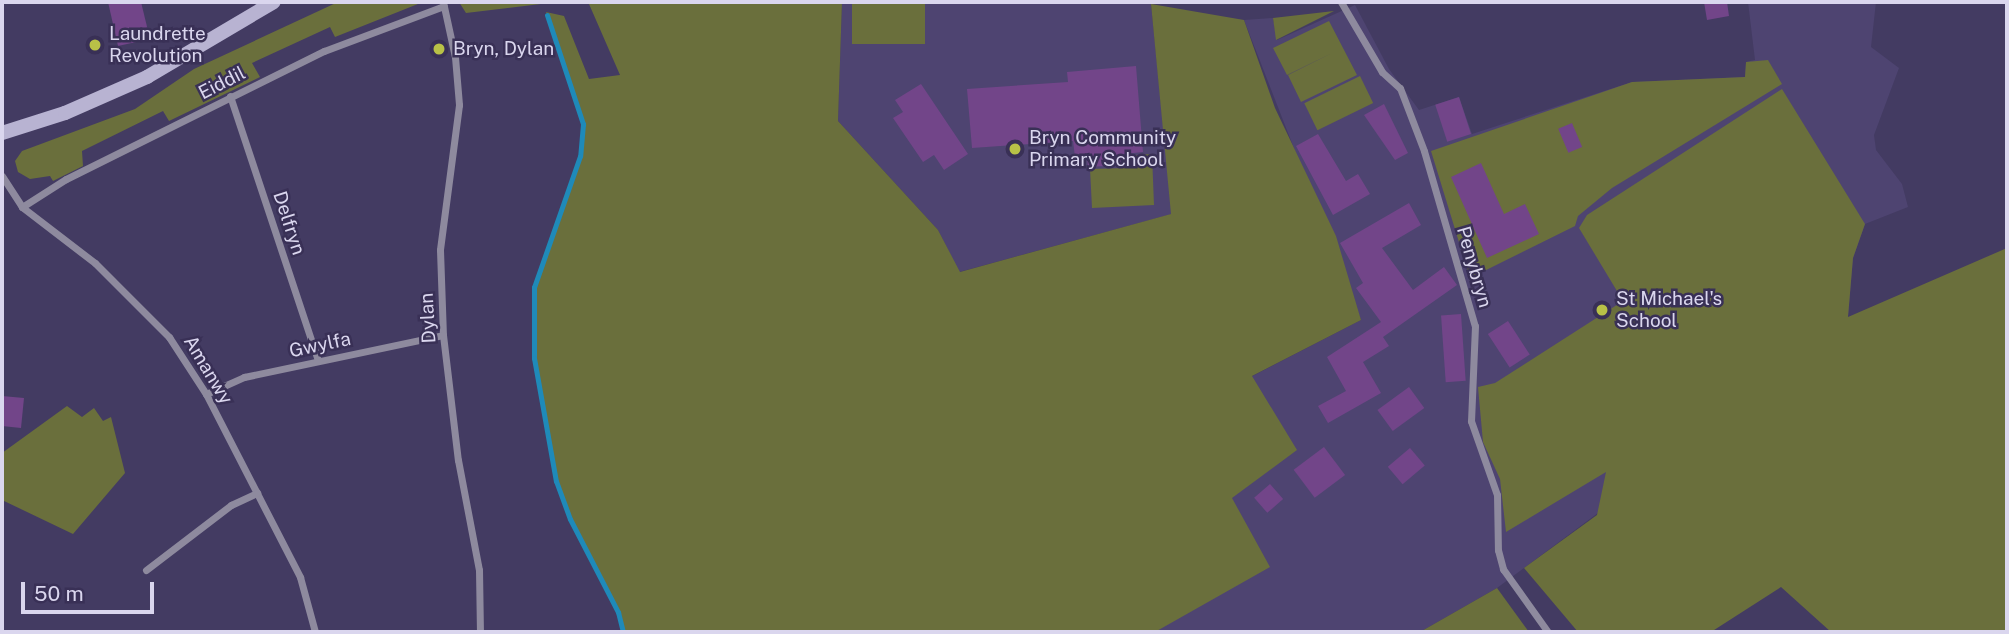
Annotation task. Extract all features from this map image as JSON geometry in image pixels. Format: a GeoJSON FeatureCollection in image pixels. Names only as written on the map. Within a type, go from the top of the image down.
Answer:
{"type":"FeatureCollection","features":[{"type":"Feature","properties":{"kind":"main road"},"geometry":{"type":"LineString","coordinates":[[2,133],[65,113],[147,77],[274,2]]}},
{"type":"Feature","properties":{"kind":"street","name":"Penybryn"},"geometry":{"type":"LineString","coordinates":[[1341,2],[1382,72],[1400,88],[1424,151],[1475,326],[1471,421],[1497,495],[1501,559],[1548,632]]}},
{"type":"Feature","properties":{"kind":"street","name":"Eiddil"},"geometry":{"type":"LineString","coordinates":[[22,207],[66,179],[230,96],[324,51],[443,4]]}},
{"type":"Feature","properties":{"kind":"street","name":"Dylan"},"geometry":{"type":"LineString","coordinates":[[443,4],[456,57],[459,106],[440,250],[443,335],[458,460],[479,570],[480,632]]}},
{"type":"Feature","properties":{"kind":"street","name":"Delfryn"},"geometry":{"type":"LineString","coordinates":[[230,96],[318,361]]}},
{"type":"Feature","properties":{"kind":"street","name":"Amanwy"},"geometry":{"type":"LineString","coordinates":[[2,176],[22,207],[95,263],[169,337],[206,394],[300,577],[314,632]]}},
{"type":"Feature","properties":{"kind":"street","name":"Gwylfa"},"geometry":{"type":"LineString","coordinates":[[206,394],[244,377],[443,335]]}},
{"type":"Feature","properties":{"kind":"street"},"geometry":{"type":"LineString","coordinates":[[146,570],[231,505],[257,493]]}},
{"type":"Feature","properties":{"kind":"shaded area","name":"Bryn Community Primary School"},"geometry":{"type":"Polygon","coordinates":[[[842,2],[1151,4],[1172,214],[959,272],[938,230],[838,121],[842,2]]]}},
{"type":"Feature","properties":{"kind":"shaded area","name":"St Michael's School"},"geometry":{"type":"Polygon","coordinates":[[[1748,2],[1876,2],[1871,47],[1899,68],[1874,135],[1876,150],[1902,184],[1908,207],[1865,224],[1853,258],[1847,328],[1497,588],[1420,632],[1094,632],[1053,479],[1361,320],[1244,20],[1273,18],[1277,40],[1355,5],[1389,69],[1419,110],[1459,97],[1472,134],[1632,82],[1745,77],[1746,62],[1755,60],[1748,2]]]}},
{"type":"Feature","properties":{"kind":"green space"},"geometry":{"type":"Polygon","coordinates":[[[338,2],[423,2],[335,37],[330,27],[252,63],[260,77],[169,121],[163,111],[82,151],[83,166],[53,181],[50,176],[30,179],[18,172],[15,161],[22,151],[135,109],[194,69],[338,2]]]}},
{"type":"Feature","properties":{"kind":"green space"},"geometry":{"type":"Polygon","coordinates":[[[459,2],[842,2],[838,121],[938,230],[960,272],[1171,214],[1151,4],[1244,20],[1275,108],[1336,236],[1361,320],[1252,376],[1297,450],[1232,498],[1270,567],[1155,632],[623,632],[618,612],[570,520],[556,481],[534,358],[534,287],[580,157],[583,124],[546,12],[564,16],[589,79],[620,75],[589,4],[549,3],[466,13],[459,2]]]}},
{"type":"Feature","properties":{"kind":"green space"},"geometry":{"type":"Polygon","coordinates":[[[852,2],[925,2],[925,44],[852,44],[852,2]]]}},
{"type":"Feature","properties":{"kind":"green space"},"geometry":{"type":"Polygon","coordinates":[[[1334,11],[1276,40],[1273,18],[1334,11]]]}},
{"type":"Feature","properties":{"kind":"green space"},"geometry":{"type":"Polygon","coordinates":[[[1329,21],[1357,75],[1301,102],[1288,75],[1332,53],[1287,75],[1273,48],[1329,21]]]}},
{"type":"Feature","properties":{"kind":"green space"},"geometry":{"type":"Polygon","coordinates":[[[1768,60],[1782,84],[1612,188],[1578,216],[1575,226],[1470,278],[1431,151],[1632,82],[1745,77],[1746,62],[1768,60]]]}},
{"type":"Feature","properties":{"kind":"green space"},"geometry":{"type":"Polygon","coordinates":[[[1360,76],[1373,103],[1317,130],[1304,103],[1360,76]]]}},
{"type":"Feature","properties":{"kind":"green space"},"geometry":{"type":"Polygon","coordinates":[[[1782,89],[1865,224],[1853,258],[1848,317],[2007,248],[2007,632],[1831,632],[1781,587],[1711,632],[1578,632],[1524,568],[1597,515],[1606,472],[1506,532],[1500,479],[1483,442],[1478,387],[1495,383],[1623,301],[1579,228],[1587,215],[1782,89]]]}},
{"type":"Feature","properties":{"kind":"green space"},"geometry":{"type":"Polygon","coordinates":[[[1152,154],[1154,205],[1092,208],[1090,169],[1126,168],[1125,156],[1152,154]]]}},
{"type":"Feature","properties":{"kind":"green space"},"geometry":{"type":"Polygon","coordinates":[[[67,406],[82,417],[94,408],[103,421],[111,417],[125,473],[73,534],[2,500],[2,453],[67,406]]]}},
{"type":"Feature","properties":{"kind":"green space"},"geometry":{"type":"Polygon","coordinates":[[[1497,588],[1529,632],[1420,632],[1497,588]]]}},
{"type":"Feature","properties":{"kind":"building"},"geometry":{"type":"Polygon","coordinates":[[[108,2],[141,2],[150,39],[118,46],[108,2]]]}},
{"type":"Feature","properties":{"kind":"building"},"geometry":{"type":"Polygon","coordinates":[[[1704,2],[1727,2],[1729,16],[1707,20],[1704,2]]]}},
{"type":"Feature","properties":{"kind":"building"},"geometry":{"type":"Polygon","coordinates":[[[1136,66],[1143,152],[1124,154],[1125,165],[1088,167],[1087,156],[1075,157],[1073,141],[972,148],[967,89],[1068,82],[1067,72],[1136,66]]]}},
{"type":"Feature","properties":{"kind":"building"},"geometry":{"type":"Polygon","coordinates":[[[921,84],[968,154],[944,170],[934,155],[923,162],[893,118],[903,112],[895,100],[921,84]]]}},
{"type":"Feature","properties":{"kind":"building"},"geometry":{"type":"Polygon","coordinates":[[[1459,97],[1471,134],[1447,142],[1435,105],[1459,97]]]}},
{"type":"Feature","properties":{"kind":"building"},"geometry":{"type":"Polygon","coordinates":[[[1384,104],[1408,153],[1395,160],[1364,115],[1384,104]]]}},
{"type":"Feature","properties":{"kind":"building"},"geometry":{"type":"Polygon","coordinates":[[[1572,123],[1582,147],[1568,153],[1558,129],[1572,123]]]}},
{"type":"Feature","properties":{"kind":"building"},"geometry":{"type":"Polygon","coordinates":[[[1318,134],[1346,181],[1358,174],[1370,194],[1333,215],[1296,146],[1318,134]]]}},
{"type":"Feature","properties":{"kind":"building"},"geometry":{"type":"Polygon","coordinates":[[[1481,163],[1504,214],[1525,204],[1539,234],[1487,258],[1451,177],[1481,163]]]}},
{"type":"Feature","properties":{"kind":"building"},"geometry":{"type":"Polygon","coordinates":[[[1409,203],[1421,225],[1382,248],[1413,290],[1444,267],[1457,285],[1383,337],[1389,346],[1363,362],[1381,393],[1328,423],[1318,406],[1346,391],[1327,357],[1381,322],[1356,288],[1363,283],[1340,243],[1409,203]]]}},
{"type":"Feature","properties":{"kind":"building"},"geometry":{"type":"Polygon","coordinates":[[[1461,314],[1466,381],[1446,382],[1441,315],[1461,314]]]}},
{"type":"Feature","properties":{"kind":"building"},"geometry":{"type":"Polygon","coordinates":[[[1508,321],[1530,355],[1510,368],[1488,334],[1508,321]]]}},
{"type":"Feature","properties":{"kind":"building"},"geometry":{"type":"Polygon","coordinates":[[[1409,387],[1424,408],[1393,431],[1377,410],[1409,387]]]}},
{"type":"Feature","properties":{"kind":"building"},"geometry":{"type":"Polygon","coordinates":[[[2,396],[24,398],[21,428],[2,426],[2,396]]]}},
{"type":"Feature","properties":{"kind":"building"},"geometry":{"type":"Polygon","coordinates":[[[1324,447],[1345,475],[1315,498],[1294,470],[1324,447]]]}},
{"type":"Feature","properties":{"kind":"building"},"geometry":{"type":"Polygon","coordinates":[[[1410,448],[1425,466],[1403,484],[1388,467],[1410,448]]]}},
{"type":"Feature","properties":{"kind":"building"},"geometry":{"type":"Polygon","coordinates":[[[1270,484],[1283,499],[1267,513],[1254,498],[1270,484]]]}},
{"type":"Feature","properties":{"kind":"waterway"},"geometry":{"type":"LineString","coordinates":[[547,15],[583,124],[580,156],[534,287],[534,358],[556,481],[570,519],[618,612],[623,632]]}},
{"type":"Feature","properties":{"kind":"place","name":"Laundrette Revolution"},"geometry":{"type":"Point","coordinates":[95,45]}},
{"type":"Feature","properties":{"kind":"place","name":"Bryn, Dylan"},"geometry":{"type":"Point","coordinates":[439,49]}},
{"type":"Feature","properties":{"kind":"place","name":"Bryn Community Primary School"},"geometry":{"type":"Point","coordinates":[1015,149]}},
{"type":"Feature","properties":{"kind":"place","name":"St Michael's School"},"geometry":{"type":"Point","coordinates":[1602,310]}}]}
